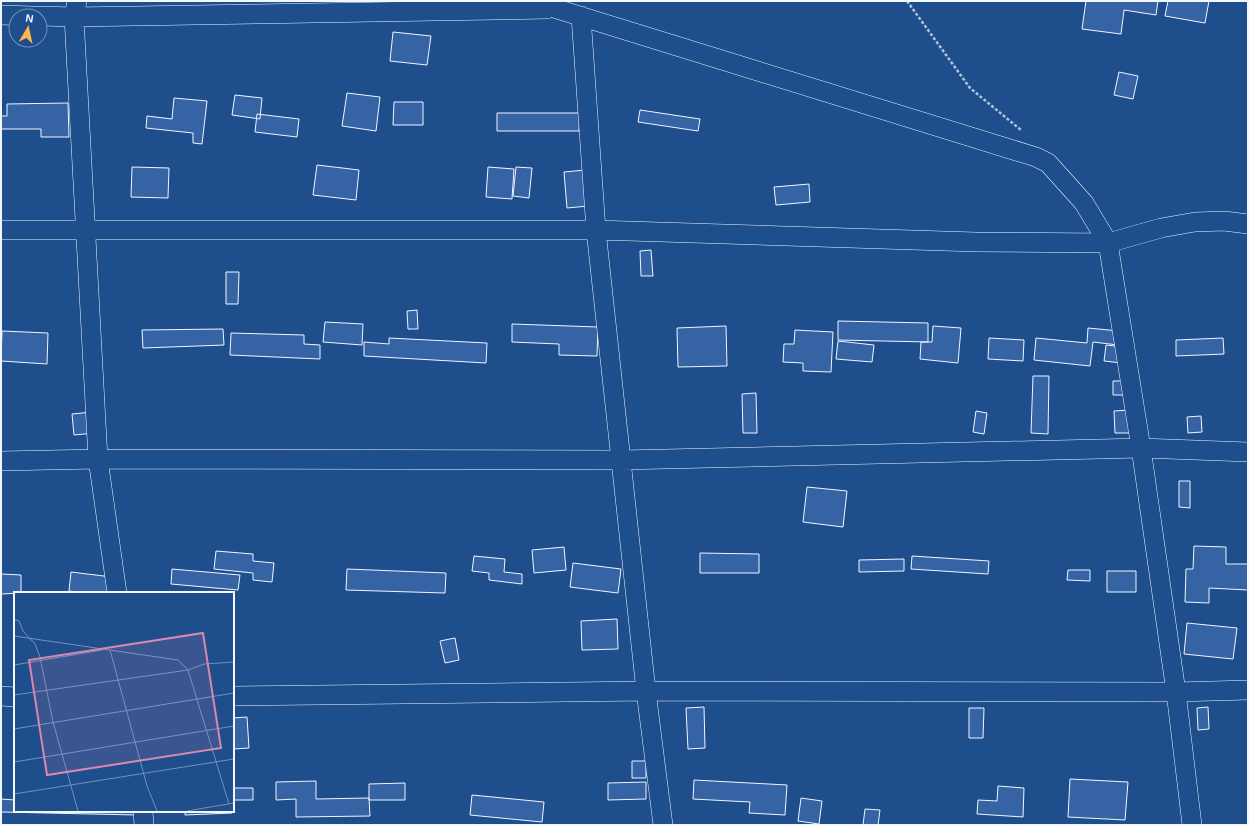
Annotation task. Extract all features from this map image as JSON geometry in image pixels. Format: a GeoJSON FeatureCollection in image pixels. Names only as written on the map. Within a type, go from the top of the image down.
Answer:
{"type":"FeatureCollection","features":[{"type":"Feature","properties":{"kind":"street"},"geometry":{"type":"LineString","coordinates":[[531,1],[1036,157],[1048,163],[1084,203],[1108,243],[1141,448],[1176,692],[1192,825]]}},
{"type":"Feature","properties":{"kind":"street"},"geometry":{"type":"LineString","coordinates":[[48,14],[76,9],[557,9]]}},
{"type":"Feature","properties":{"kind":"street"},"geometry":{"type":"LineString","coordinates":[[76,9],[85,231],[98,459],[117,592]]}},
{"type":"Feature","properties":{"kind":"street"},"geometry":{"type":"LineString","coordinates":[[581,16],[596,230],[646,691],[663,825]]}},
{"type":"Feature","properties":{"kind":"street"},"geometry":{"type":"LineString","coordinates":[[1,230],[596,230],[976,242],[1108,243],[1161,228],[1195,222],[1224,220],[1248,224]]}},
{"type":"Feature","properties":{"kind":"street"},"geometry":{"type":"LineString","coordinates":[[1,460],[621,460],[1141,448],[1248,452]]}},
{"type":"Feature","properties":{"kind":"street"},"geometry":{"type":"LineString","coordinates":[[234,696],[646,691],[1176,692],[1248,690]]}},
{"type":"Feature","properties":{"kind":"street"},"geometry":{"type":"LineString","coordinates":[[1,696],[14,697]]}},
{"type":"Feature","properties":{"kind":"street"},"geometry":{"type":"LineString","coordinates":[[143,812],[144,825]]}},
{"type":"Feature","properties":{"kind":"path"},"geometry":{"type":"LineString","coordinates":[[907,1],[970,88],[1021,130],[1025,135]]}},
{"type":"Feature","properties":{"kind":"building"},"geometry":{"type":"Polygon","coordinates":[[[1086,1],[1158,1],[1156,15],[1124,10],[1121,34],[1082,29],[1086,1]]]}},
{"type":"Feature","properties":{"kind":"building"},"geometry":{"type":"Polygon","coordinates":[[[1168,1],[1209,1],[1205,23],[1165,16],[1168,1]]]}},
{"type":"Feature","properties":{"kind":"building"},"geometry":{"type":"Polygon","coordinates":[[[393,32],[431,36],[427,65],[390,61],[393,32]]]}},
{"type":"Feature","properties":{"kind":"building"},"geometry":{"type":"Polygon","coordinates":[[[1119,72],[1138,76],[1133,99],[1114,95],[1119,72]]]}},
{"type":"Feature","properties":{"kind":"building"},"geometry":{"type":"Polygon","coordinates":[[[347,93],[380,97],[376,131],[342,126],[347,93]]]}},
{"type":"Feature","properties":{"kind":"building"},"geometry":{"type":"Polygon","coordinates":[[[235,95],[262,98],[260,119],[232,115],[235,95]]]}},
{"type":"Feature","properties":{"kind":"building"},"geometry":{"type":"Polygon","coordinates":[[[174,98],[207,101],[202,144],[193,143],[193,133],[146,128],[147,116],[172,119],[174,98]]]}},
{"type":"Feature","properties":{"kind":"building"},"geometry":{"type":"Polygon","coordinates":[[[394,102],[423,102],[423,125],[393,125],[394,102]]]}},
{"type":"Feature","properties":{"kind":"building"},"geometry":{"type":"Polygon","coordinates":[[[68,103],[69,137],[41,137],[41,129],[1,129],[1,116],[7,116],[7,104],[68,103]]]}},
{"type":"Feature","properties":{"kind":"building"},"geometry":{"type":"Polygon","coordinates":[[[640,110],[700,119],[698,131],[638,122],[640,110]]]}},
{"type":"Feature","properties":{"kind":"building"},"geometry":{"type":"Polygon","coordinates":[[[497,113],[580,113],[579,131],[497,131],[497,113]]]}},
{"type":"Feature","properties":{"kind":"building"},"geometry":{"type":"Polygon","coordinates":[[[257,114],[299,119],[297,137],[255,132],[257,114]]]}},
{"type":"Feature","properties":{"kind":"building"},"geometry":{"type":"Polygon","coordinates":[[[317,165],[359,170],[356,200],[313,195],[317,165]]]}},
{"type":"Feature","properties":{"kind":"building"},"geometry":{"type":"Polygon","coordinates":[[[132,167],[169,168],[168,198],[131,197],[132,167]]]}},
{"type":"Feature","properties":{"kind":"building"},"geometry":{"type":"Polygon","coordinates":[[[488,167],[514,169],[512,199],[486,197],[488,167]]]}},
{"type":"Feature","properties":{"kind":"building"},"geometry":{"type":"Polygon","coordinates":[[[516,167],[532,168],[529,198],[513,196],[516,167]]]}},
{"type":"Feature","properties":{"kind":"building"},"geometry":{"type":"Polygon","coordinates":[[[585,170],[588,206],[567,208],[564,172],[585,170]]]}},
{"type":"Feature","properties":{"kind":"building"},"geometry":{"type":"Polygon","coordinates":[[[809,184],[810,202],[776,205],[774,187],[809,184]]]}},
{"type":"Feature","properties":{"kind":"building"},"geometry":{"type":"Polygon","coordinates":[[[651,250],[653,276],[641,276],[640,251],[651,250]]]}},
{"type":"Feature","properties":{"kind":"building"},"geometry":{"type":"Polygon","coordinates":[[[226,272],[239,272],[238,304],[226,304],[226,272]]]}},
{"type":"Feature","properties":{"kind":"building"},"geometry":{"type":"Polygon","coordinates":[[[417,310],[418,329],[408,329],[407,311],[417,310]]]}},
{"type":"Feature","properties":{"kind":"building"},"geometry":{"type":"Polygon","coordinates":[[[838,321],[928,323],[928,342],[838,340],[838,321]]]}},
{"type":"Feature","properties":{"kind":"building"},"geometry":{"type":"Polygon","coordinates":[[[325,322],[363,324],[362,345],[323,342],[325,322]]]}},
{"type":"Feature","properties":{"kind":"building"},"geometry":{"type":"Polygon","coordinates":[[[512,324],[598,327],[597,356],[559,355],[559,344],[512,342],[512,324]]]}},
{"type":"Feature","properties":{"kind":"building"},"geometry":{"type":"Polygon","coordinates":[[[726,326],[727,366],[678,367],[677,328],[726,326]]]}},
{"type":"Feature","properties":{"kind":"building"},"geometry":{"type":"Polygon","coordinates":[[[933,326],[961,328],[958,363],[920,359],[921,342],[932,342],[933,326]]]}},
{"type":"Feature","properties":{"kind":"building"},"geometry":{"type":"Polygon","coordinates":[[[1088,328],[1119,331],[1118,345],[1093,342],[1090,366],[1034,360],[1036,338],[1087,343],[1088,328]]]}},
{"type":"Feature","properties":{"kind":"building"},"geometry":{"type":"Polygon","coordinates":[[[223,329],[224,345],[143,348],[142,330],[223,329]]]}},
{"type":"Feature","properties":{"kind":"building"},"geometry":{"type":"Polygon","coordinates":[[[795,330],[833,332],[831,372],[803,371],[803,363],[783,362],[784,344],[794,344],[795,330]]]}},
{"type":"Feature","properties":{"kind":"building"},"geometry":{"type":"Polygon","coordinates":[[[2,331],[48,333],[47,364],[1,361],[2,331]]]}},
{"type":"Feature","properties":{"kind":"building"},"geometry":{"type":"Polygon","coordinates":[[[231,333],[304,335],[304,344],[320,345],[320,359],[230,355],[231,333]]]}},
{"type":"Feature","properties":{"kind":"building"},"geometry":{"type":"Polygon","coordinates":[[[389,338],[487,343],[486,363],[364,356],[364,342],[389,344],[389,338]]]}},
{"type":"Feature","properties":{"kind":"building"},"geometry":{"type":"Polygon","coordinates":[[[989,338],[1024,340],[1023,361],[988,359],[989,338]]]}},
{"type":"Feature","properties":{"kind":"building"},"geometry":{"type":"Polygon","coordinates":[[[1223,338],[1224,354],[1176,356],[1176,340],[1223,338]]]}},
{"type":"Feature","properties":{"kind":"building"},"geometry":{"type":"Polygon","coordinates":[[[838,341],[874,345],[872,362],[836,359],[838,341]]]}},
{"type":"Feature","properties":{"kind":"building"},"geometry":{"type":"Polygon","coordinates":[[[1106,345],[1124,347],[1122,363],[1104,361],[1106,345]]]}},
{"type":"Feature","properties":{"kind":"building"},"geometry":{"type":"Polygon","coordinates":[[[1033,376],[1049,376],[1048,434],[1031,433],[1033,376]]]}},
{"type":"Feature","properties":{"kind":"building"},"geometry":{"type":"Polygon","coordinates":[[[1113,381],[1126,381],[1127,395],[1113,395],[1113,381]]]}},
{"type":"Feature","properties":{"kind":"building"},"geometry":{"type":"Polygon","coordinates":[[[756,393],[757,433],[743,433],[742,394],[756,393]]]}},
{"type":"Feature","properties":{"kind":"building"},"geometry":{"type":"Polygon","coordinates":[[[1129,410],[1130,433],[1115,433],[1114,411],[1129,410]]]}},
{"type":"Feature","properties":{"kind":"building"},"geometry":{"type":"Polygon","coordinates":[[[976,411],[987,413],[984,434],[973,432],[976,411]]]}},
{"type":"Feature","properties":{"kind":"building"},"geometry":{"type":"Polygon","coordinates":[[[92,412],[95,433],[74,435],[72,414],[92,412]]]}},
{"type":"Feature","properties":{"kind":"building"},"geometry":{"type":"Polygon","coordinates":[[[1201,416],[1202,432],[1188,433],[1187,417],[1201,416]]]}},
{"type":"Feature","properties":{"kind":"building"},"geometry":{"type":"Polygon","coordinates":[[[1179,481],[1190,481],[1190,508],[1179,507],[1179,481]]]}},
{"type":"Feature","properties":{"kind":"building"},"geometry":{"type":"Polygon","coordinates":[[[807,487],[847,491],[843,527],[803,522],[807,487]]]}},
{"type":"Feature","properties":{"kind":"building"},"geometry":{"type":"Polygon","coordinates":[[[1194,546],[1226,547],[1226,564],[1248,564],[1248,590],[1209,588],[1209,603],[1185,602],[1186,569],[1193,569],[1194,546]]]}},
{"type":"Feature","properties":{"kind":"building"},"geometry":{"type":"Polygon","coordinates":[[[564,547],[566,570],[534,573],[532,550],[564,547]]]}},
{"type":"Feature","properties":{"kind":"building"},"geometry":{"type":"Polygon","coordinates":[[[216,551],[253,554],[253,561],[274,563],[272,582],[253,580],[253,573],[214,569],[216,551]]]}},
{"type":"Feature","properties":{"kind":"building"},"geometry":{"type":"Polygon","coordinates":[[[700,553],[759,554],[759,573],[700,573],[700,553]]]}},
{"type":"Feature","properties":{"kind":"building"},"geometry":{"type":"Polygon","coordinates":[[[474,556],[505,559],[504,572],[522,574],[522,584],[489,580],[489,573],[472,571],[474,556]]]}},
{"type":"Feature","properties":{"kind":"building"},"geometry":{"type":"Polygon","coordinates":[[[912,556],[989,561],[988,574],[911,569],[912,556]]]}},
{"type":"Feature","properties":{"kind":"building"},"geometry":{"type":"Polygon","coordinates":[[[904,559],[904,571],[859,572],[859,560],[904,559]]]}},
{"type":"Feature","properties":{"kind":"building"},"geometry":{"type":"Polygon","coordinates":[[[573,563],[621,569],[618,593],[570,587],[573,563]]]}},
{"type":"Feature","properties":{"kind":"building"},"geometry":{"type":"Polygon","coordinates":[[[172,569],[240,575],[238,590],[171,584],[172,569]]]}},
{"type":"Feature","properties":{"kind":"building"},"geometry":{"type":"Polygon","coordinates":[[[347,569],[446,573],[445,593],[346,590],[347,569]]]}},
{"type":"Feature","properties":{"kind":"building"},"geometry":{"type":"Polygon","coordinates":[[[1068,570],[1090,570],[1090,581],[1067,580],[1068,570]]]}},
{"type":"Feature","properties":{"kind":"building"},"geometry":{"type":"Polygon","coordinates":[[[1107,571],[1136,571],[1136,592],[1107,592],[1107,571]]]}},
{"type":"Feature","properties":{"kind":"building"},"geometry":{"type":"Polygon","coordinates":[[[71,572],[112,577],[110,592],[69,591],[71,572]]]}},
{"type":"Feature","properties":{"kind":"building"},"geometry":{"type":"Polygon","coordinates":[[[1,574],[21,575],[21,592],[1,594],[1,574]]]}},
{"type":"Feature","properties":{"kind":"building"},"geometry":{"type":"Polygon","coordinates":[[[617,619],[618,649],[582,650],[581,621],[617,619]]]}},
{"type":"Feature","properties":{"kind":"building"},"geometry":{"type":"Polygon","coordinates":[[[1187,623],[1237,628],[1233,659],[1184,654],[1187,623]]]}},
{"type":"Feature","properties":{"kind":"building"},"geometry":{"type":"Polygon","coordinates":[[[455,638],[459,660],[445,663],[440,641],[455,638]]]}},
{"type":"Feature","properties":{"kind":"building"},"geometry":{"type":"Polygon","coordinates":[[[704,707],[705,748],[688,749],[686,708],[704,707]]]}},
{"type":"Feature","properties":{"kind":"building"},"geometry":{"type":"Polygon","coordinates":[[[1208,707],[1209,729],[1198,730],[1197,708],[1208,707]]]}},
{"type":"Feature","properties":{"kind":"building"},"geometry":{"type":"Polygon","coordinates":[[[969,708],[984,708],[983,738],[969,738],[969,708]]]}},
{"type":"Feature","properties":{"kind":"building"},"geometry":{"type":"Polygon","coordinates":[[[247,717],[249,748],[234,749],[234,718],[247,717]]]}},
{"type":"Feature","properties":{"kind":"building"},"geometry":{"type":"Polygon","coordinates":[[[632,761],[646,761],[646,778],[632,778],[632,761]]]}},
{"type":"Feature","properties":{"kind":"building"},"geometry":{"type":"Polygon","coordinates":[[[1070,779],[1128,782],[1125,820],[1068,817],[1070,779]]]}},
{"type":"Feature","properties":{"kind":"building"},"geometry":{"type":"Polygon","coordinates":[[[694,780],[787,785],[785,815],[749,813],[750,802],[693,799],[694,780]]]}},
{"type":"Feature","properties":{"kind":"building"},"geometry":{"type":"Polygon","coordinates":[[[316,781],[316,799],[369,798],[370,816],[296,817],[296,799],[276,800],[276,782],[316,781]]]}},
{"type":"Feature","properties":{"kind":"building"},"geometry":{"type":"Polygon","coordinates":[[[646,782],[646,799],[608,800],[608,783],[646,782]]]}},
{"type":"Feature","properties":{"kind":"building"},"geometry":{"type":"Polygon","coordinates":[[[405,783],[405,800],[369,800],[369,784],[405,783]]]}},
{"type":"Feature","properties":{"kind":"building"},"geometry":{"type":"Polygon","coordinates":[[[998,786],[1024,788],[1023,817],[977,814],[978,800],[997,801],[998,786]]]}},
{"type":"Feature","properties":{"kind":"building"},"geometry":{"type":"Polygon","coordinates":[[[234,788],[253,788],[253,800],[234,800],[234,788]]]}},
{"type":"Feature","properties":{"kind":"building"},"geometry":{"type":"Polygon","coordinates":[[[472,795],[544,802],[542,822],[470,815],[472,795]]]}},
{"type":"Feature","properties":{"kind":"building"},"geometry":{"type":"Polygon","coordinates":[[[801,798],[822,801],[819,824],[798,821],[801,798]]]}},
{"type":"Feature","properties":{"kind":"building"},"geometry":{"type":"Polygon","coordinates":[[[1,799],[14,800],[14,812],[138,812],[137,815],[1,812],[1,799]]]}},
{"type":"Feature","properties":{"kind":"building"},"geometry":{"type":"Polygon","coordinates":[[[865,809],[880,810],[878,825],[863,825],[865,809]]]}},
{"type":"Feature","properties":{"kind":"building"},"geometry":{"type":"Polygon","coordinates":[[[185,812],[232,812],[232,813],[185,815],[185,812]]]}}]}
